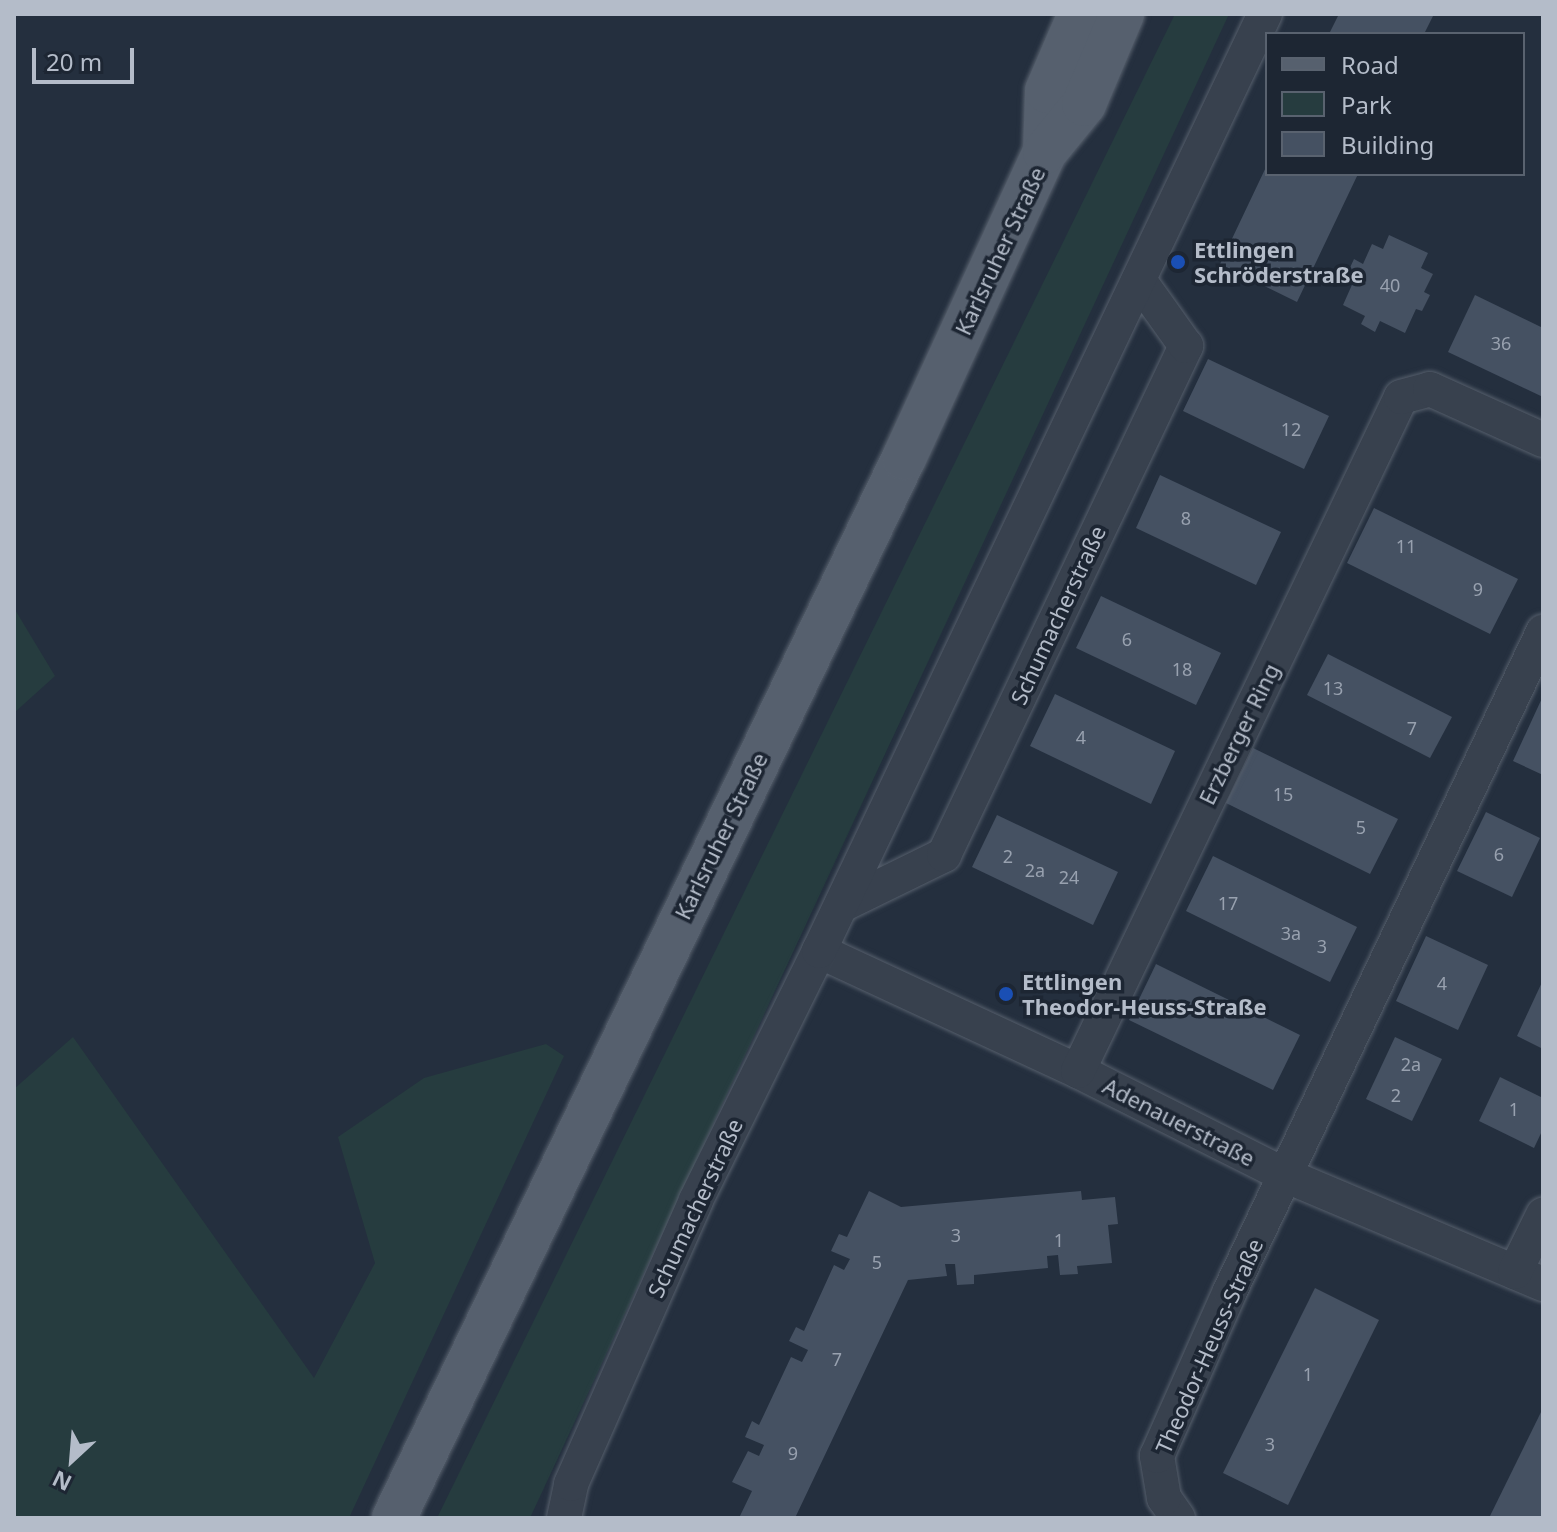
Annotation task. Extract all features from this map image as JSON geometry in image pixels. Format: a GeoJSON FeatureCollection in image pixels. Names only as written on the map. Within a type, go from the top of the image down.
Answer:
{"type":"FeatureCollection","features":[{"type":"Feature","properties":{"kind":"main road","name":"Karlsruher Straße"},"geometry":{"type":"LineString","coordinates":[[1045,152],[1047,91],[1080,14]]}},
{"type":"Feature","properties":{"kind":"main road","name":"Karlsruher Straße"},"geometry":{"type":"LineString","coordinates":[[394,1518],[904,458],[1045,152],[1084,104],[1122,14]]}},
{"type":"Feature","properties":{"kind":"street","name":"Schumacherstraße"},"geometry":{"type":"LineString","coordinates":[[564,1518],[571,1484],[696,1200],[842,905],[1265,14]]}},
{"type":"Feature","properties":{"kind":"street","name":"Schumacherstraße"},"geometry":{"type":"LineString","coordinates":[[842,905],[944,855],[998,742],[1186,346],[1139,280]]}},
{"type":"Feature","properties":{"kind":"street","name":"Erzberger Ring"},"geometry":{"type":"LineString","coordinates":[[1078,1071],[1401,397],[1430,389],[1543,440]]}},
{"type":"Feature","properties":{"kind":"street"},"geometry":{"type":"LineString","coordinates":[[1287,1176],[1543,632]]}},
{"type":"Feature","properties":{"kind":"street","name":"Adenauerstraße"},"geometry":{"type":"LineString","coordinates":[[819,951],[1078,1071],[1287,1176],[1529,1278]]}},
{"type":"Feature","properties":{"kind":"street","name":"Theodor-Heuss-Straße"},"geometry":{"type":"LineString","coordinates":[[1178,1518],[1164,1498],[1157,1456],[1230,1291],[1287,1176]]}},
{"type":"Feature","properties":{"kind":"street"},"geometry":{"type":"LineString","coordinates":[[1529,1278],[1543,1215]]}},
{"type":"Feature","properties":{"kind":"green space"},"geometry":{"type":"Polygon","coordinates":[[[1175,14],[1229,14],[530,1518],[437,1518],[1175,14]]]}},
{"type":"Feature","properties":{"kind":"green space"},"geometry":{"type":"Polygon","coordinates":[[[14,608],[55,676],[14,713],[14,608]]]}},
{"type":"Feature","properties":{"kind":"green space"},"geometry":{"type":"Polygon","coordinates":[[[73,1037],[314,1378],[375,1263],[338,1137],[424,1078],[546,1044],[564,1056],[349,1518],[14,1518],[14,1089],[73,1037]]]}},
{"type":"Feature","properties":{"kind":"building"},"geometry":{"type":"Polygon","coordinates":[[[1339,14],[1433,16],[1425,32],[1330,32],[1339,14]]]}},
{"type":"Feature","properties":{"kind":"building"},"geometry":{"type":"Polygon","coordinates":[[[1265,169],[1265,176],[1357,176],[1297,302],[1220,264],[1265,169]]]}},
{"type":"Feature","properties":{"kind":"building"},"geometry":{"type":"Polygon","coordinates":[[[1389,235],[1428,253],[1421,268],[1433,274],[1424,292],[1430,295],[1422,311],[1416,309],[1405,333],[1380,321],[1375,332],[1361,324],[1365,316],[1343,305],[1355,278],[1347,274],[1354,259],[1363,264],[1372,244],[1383,249],[1389,235]]]}},
{"type":"Feature","properties":{"kind":"building"},"geometry":{"type":"Polygon","coordinates":[[[1475,295],[1543,328],[1543,397],[1448,352],[1475,295]]]}},
{"type":"Feature","properties":{"kind":"building"},"geometry":{"type":"Polygon","coordinates":[[[1208,359],[1329,416],[1304,469],[1183,411],[1208,359]]]}},
{"type":"Feature","properties":{"kind":"building"},"geometry":{"type":"Polygon","coordinates":[[[1160,475],[1281,532],[1256,585],[1136,528],[1160,475]]]}},
{"type":"Feature","properties":{"kind":"building"},"geometry":{"type":"Polygon","coordinates":[[[1374,508],[1518,579],[1490,634],[1347,563],[1374,508]]]}},
{"type":"Feature","properties":{"kind":"building"},"geometry":{"type":"Polygon","coordinates":[[[1101,596],[1221,653],[1196,705],[1076,648],[1101,596]]]}},
{"type":"Feature","properties":{"kind":"building"},"geometry":{"type":"Polygon","coordinates":[[[1328,654],[1452,717],[1430,758],[1307,695],[1328,654]]]}},
{"type":"Feature","properties":{"kind":"building"},"geometry":{"type":"Polygon","coordinates":[[[1055,694],[1175,751],[1151,804],[1030,746],[1055,694]]]}},
{"type":"Feature","properties":{"kind":"building"},"geometry":{"type":"Polygon","coordinates":[[[1543,696],[1543,775],[1513,761],[1543,696]]]}},
{"type":"Feature","properties":{"kind":"building"},"geometry":{"type":"Polygon","coordinates":[[[1253,748],[1398,819],[1370,874],[1226,803],[1253,748]]]}},
{"type":"Feature","properties":{"kind":"building"},"geometry":{"type":"Polygon","coordinates":[[[1486,812],[1540,838],[1512,897],[1457,871],[1486,812]]]}},
{"type":"Feature","properties":{"kind":"building"},"geometry":{"type":"Polygon","coordinates":[[[997,815],[1118,872],[1093,925],[972,867],[997,815]]]}},
{"type":"Feature","properties":{"kind":"building"},"geometry":{"type":"Polygon","coordinates":[[[1213,856],[1357,927],[1330,982],[1186,911],[1213,856]]]}},
{"type":"Feature","properties":{"kind":"building"},"geometry":{"type":"Polygon","coordinates":[[[1426,936],[1488,965],[1458,1030],[1396,1001],[1426,936]]]}},
{"type":"Feature","properties":{"kind":"building"},"geometry":{"type":"Polygon","coordinates":[[[1156,964],[1300,1035],[1273,1090],[1129,1020],[1156,964]]]}},
{"type":"Feature","properties":{"kind":"building"},"geometry":{"type":"Polygon","coordinates":[[[1543,980],[1543,1049],[1517,1036],[1543,980]]]}},
{"type":"Feature","properties":{"kind":"building"},"geometry":{"type":"Polygon","coordinates":[[[1395,1037],[1442,1059],[1412,1121],[1366,1099],[1395,1037]]]}},
{"type":"Feature","properties":{"kind":"building"},"geometry":{"type":"Polygon","coordinates":[[[1500,1077],[1543,1098],[1543,1129],[1534,1148],[1479,1121],[1500,1077]]]}},
{"type":"Feature","properties":{"kind":"building"},"geometry":{"type":"Polygon","coordinates":[[[869,1191],[901,1207],[1081,1191],[1082,1200],[1115,1197],[1118,1224],[1108,1225],[1112,1263],[1077,1266],[1078,1274],[1060,1275],[1058,1255],[1047,1256],[1048,1268],[974,1275],[974,1284],[957,1285],[955,1264],[945,1264],[947,1276],[908,1280],[795,1518],[739,1518],[752,1491],[732,1482],[748,1451],[759,1456],[764,1445],[745,1437],[752,1421],[759,1425],[791,1357],[802,1362],[808,1350],[789,1341],[796,1327],[804,1331],[834,1265],[844,1270],[850,1259],[831,1251],[839,1234],[847,1237],[869,1191]]]}},
{"type":"Feature","properties":{"kind":"building"},"geometry":{"type":"Polygon","coordinates":[[[1315,1288],[1379,1320],[1288,1505],[1223,1473],[1315,1288]]]}},
{"type":"Feature","properties":{"kind":"building"},"geometry":{"type":"Polygon","coordinates":[[[1543,1408],[1543,1518],[1489,1518],[1543,1408]]]}},
{"type":"Feature","properties":{"kind":"place","name":"Ettlingen Schröderstraße"},"geometry":{"type":"Point","coordinates":[1178,262]}},
{"type":"Feature","properties":{"kind":"place","name":"Ettlingen Theodor-Heuss-Straße"},"geometry":{"type":"Point","coordinates":[1006,994]}}]}
